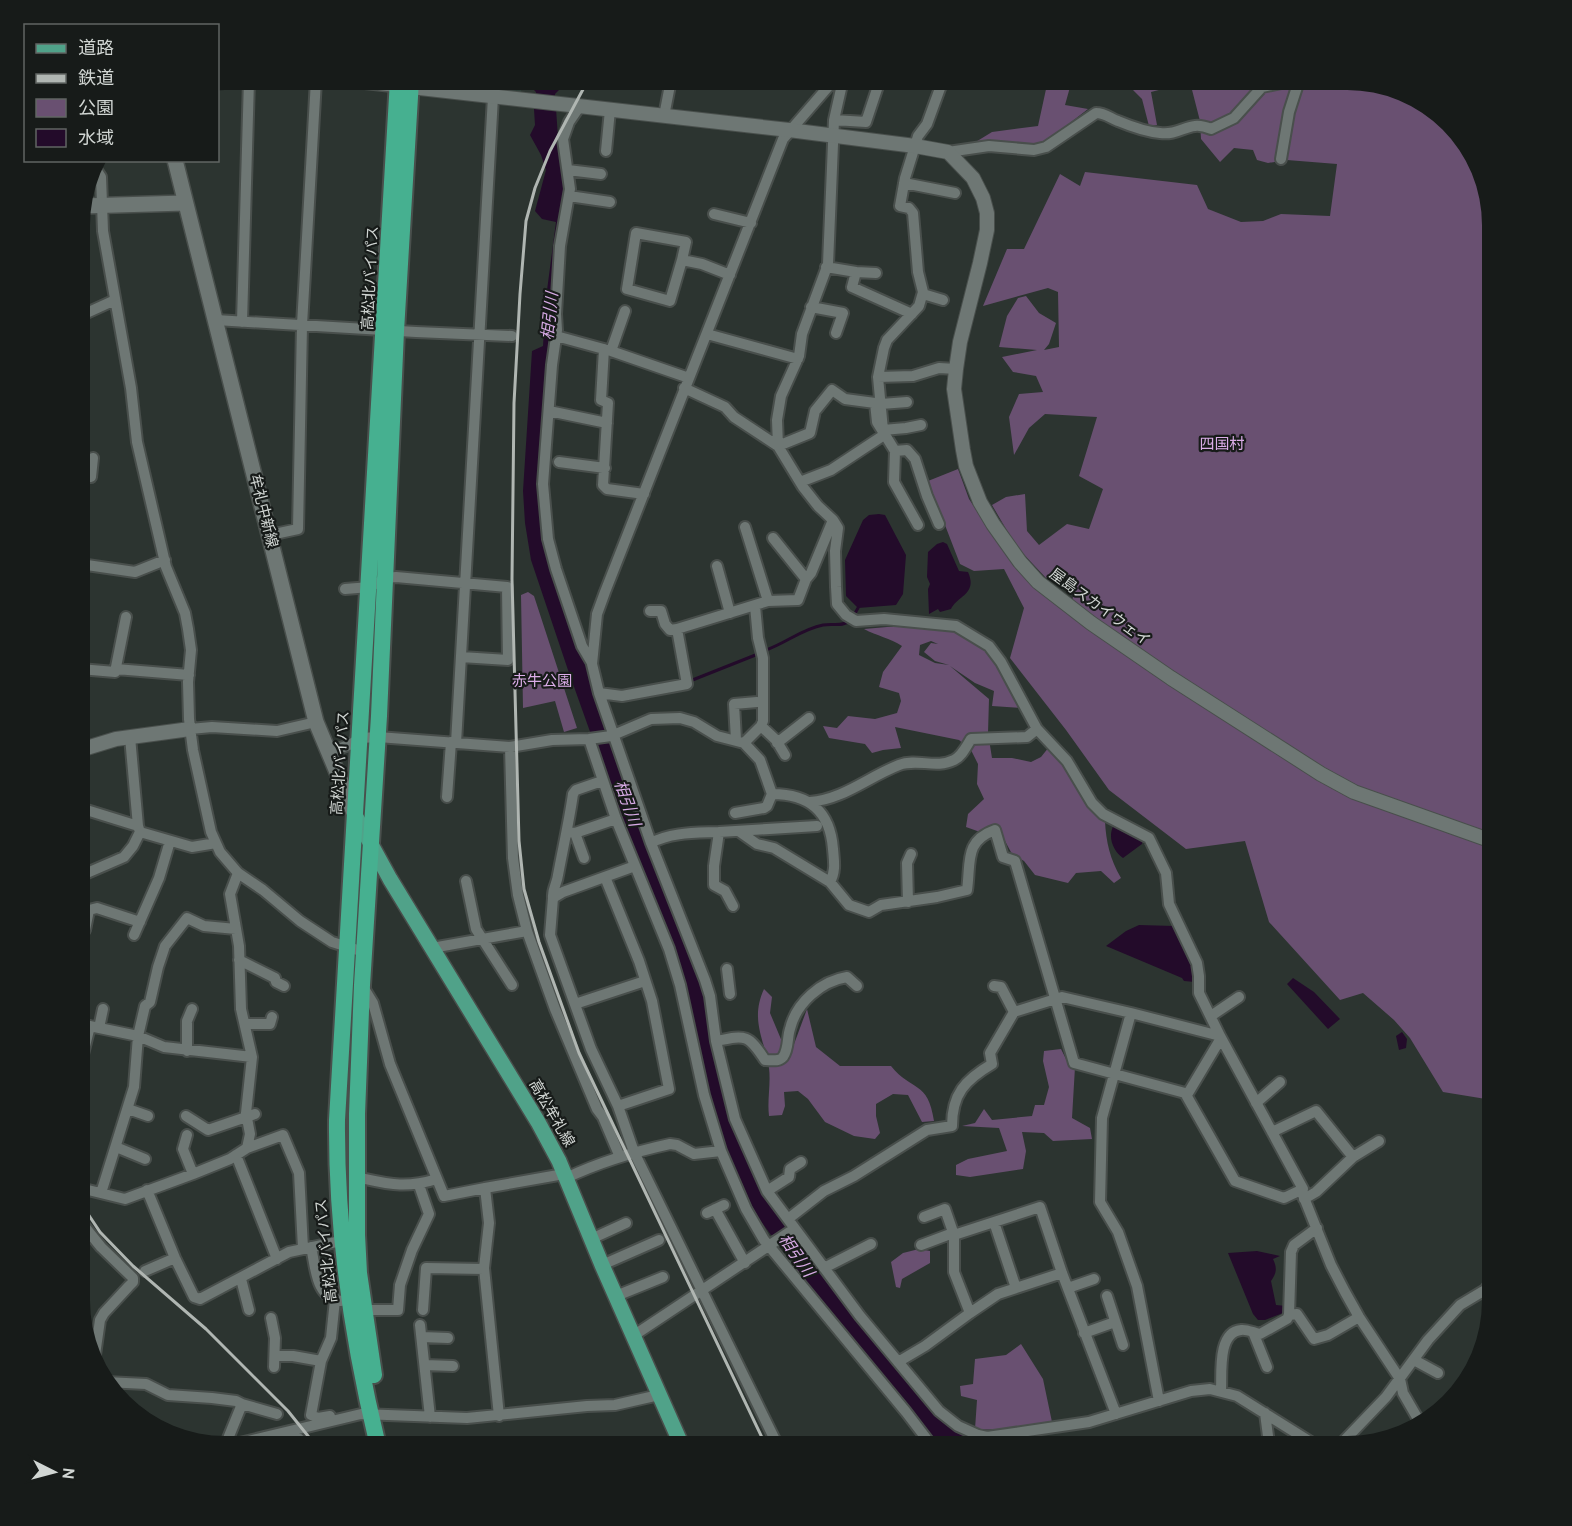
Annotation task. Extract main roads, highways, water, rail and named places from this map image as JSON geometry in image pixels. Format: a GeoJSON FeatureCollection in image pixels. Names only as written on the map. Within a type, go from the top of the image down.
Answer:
{"type":"FeatureCollection","features":[{"type":"Feature","properties":{"kind":"highway","name":"高松北バイパス"},"geometry":{"type":"LineString","coordinates":[[376,1436],[371,1415],[369,1357],[350,1304],[341,1241],[337,1181],[337,1120],[370,587],[391,330],[405,90]]}},
{"type":"Feature","properties":{"kind":"highway","name":"高松北バイパス"},"geometry":{"type":"LineString","coordinates":[[350,1304],[359,1273],[356,1178],[357,1103],[386,578],[391,330]]}},
{"type":"Feature","properties":{"kind":"highway","name":"高松北バイパス"},"geometry":{"type":"LineString","coordinates":[[371,1415],[384,1436]]}},
{"type":"Feature","properties":{"kind":"main road","name":"牟礼中新線"},"geometry":{"type":"LineString","coordinates":[[175,162],[316,722],[355,815]]}},
{"type":"Feature","properties":{"kind":"main road"},"geometry":{"type":"LineString","coordinates":[[92,206],[185,203]]}},
{"type":"Feature","properties":{"kind":"main road","name":"高松牟礼線"},"geometry":{"type":"LineString","coordinates":[[355,815],[432,948],[538,1122],[565,1176],[677,1436]]}},
{"type":"Feature","properties":{"kind":"water","name":"相引川"},"geometry":{"type":"Polygon","coordinates":[[[534,90],[559,90],[555,94],[559,152],[562,154],[568,182],[549,351],[540,484],[553,572],[623,773],[692,951],[709,1017],[707,1021],[713,1053],[733,1122],[813,1259],[837,1295],[941,1420],[967,1436],[929,1435],[797,1273],[788,1251],[776,1237],[771,1235],[757,1216],[725,1149],[700,1056],[623,824],[531,560],[523,491],[532,351],[543,346],[546,298],[556,222],[542,219],[535,211],[546,170],[530,135],[535,125],[536,92],[534,90]]]}},
{"type":"Feature","properties":{"kind":"water"},"geometry":{"type":"Polygon","coordinates":[[[869,515],[885,515],[906,555],[903,594],[896,605],[858,608],[846,596],[845,560],[863,520],[869,515]]]}},
{"type":"Feature","properties":{"kind":"water"},"geometry":{"type":"Polygon","coordinates":[[[943,542],[947,544],[959,571],[968,572],[970,585],[966,594],[951,609],[940,612],[938,609],[929,614],[928,552],[943,542]]]}},
{"type":"Feature","properties":{"kind":"water"},"geometry":{"type":"Polygon","coordinates":[[[1114,825],[1143,840],[1142,844],[1123,858],[1112,843],[1111,834],[1114,825]]]}},
{"type":"Feature","properties":{"kind":"water"},"geometry":{"type":"Polygon","coordinates":[[[1139,925],[1174,926],[1195,968],[1195,982],[1184,981],[1182,978],[1106,946],[1126,931],[1139,925]]]}},
{"type":"Feature","properties":{"kind":"water"},"geometry":{"type":"Polygon","coordinates":[[[1293,978],[1314,992],[1340,1019],[1328,1029],[1287,984],[1293,978]]]}},
{"type":"Feature","properties":{"kind":"water"},"geometry":{"type":"Polygon","coordinates":[[[1402,1032],[1407,1039],[1406,1048],[1399,1050],[1396,1036],[1402,1032]]]}},
{"type":"Feature","properties":{"kind":"water"},"geometry":{"type":"Polygon","coordinates":[[[1257,1251],[1280,1256],[1273,1259],[1276,1270],[1271,1281],[1276,1305],[1286,1306],[1283,1313],[1265,1320],[1258,1320],[1253,1314],[1228,1253],[1257,1251]]]}},
{"type":"Feature","properties":{"kind":"waterway"},"geometry":{"type":"LineString","coordinates":[[854,615],[858,608]]}},
{"type":"Feature","properties":{"kind":"waterway"},"geometry":{"type":"LineString","coordinates":[[766,650],[815,627],[844,624],[850,621]]}},
{"type":"Feature","properties":{"kind":"waterway"},"geometry":{"type":"LineString","coordinates":[[690,681],[758,654]]}},
{"type":"Feature","properties":{"kind":"railway"},"geometry":{"type":"LineString","coordinates":[[583,90],[550,151],[535,188],[526,221],[520,294],[514,403],[512,579],[519,841],[524,889],[539,942],[579,1053],[761,1436]]}},
{"type":"Feature","properties":{"kind":"railway"},"geometry":{"type":"LineString","coordinates":[[90,1217],[100,1232],[133,1266],[206,1329],[288,1411],[308,1436]]}},
{"type":"Feature","properties":{"kind":"park label","name":"四国村"},"geometry":{"type":"Point","coordinates":[1222,444]}},
{"type":"Feature","properties":{"kind":"park label","name":"赤牛公園"},"geometry":{"type":"Point","coordinates":[542,681]}}]}
